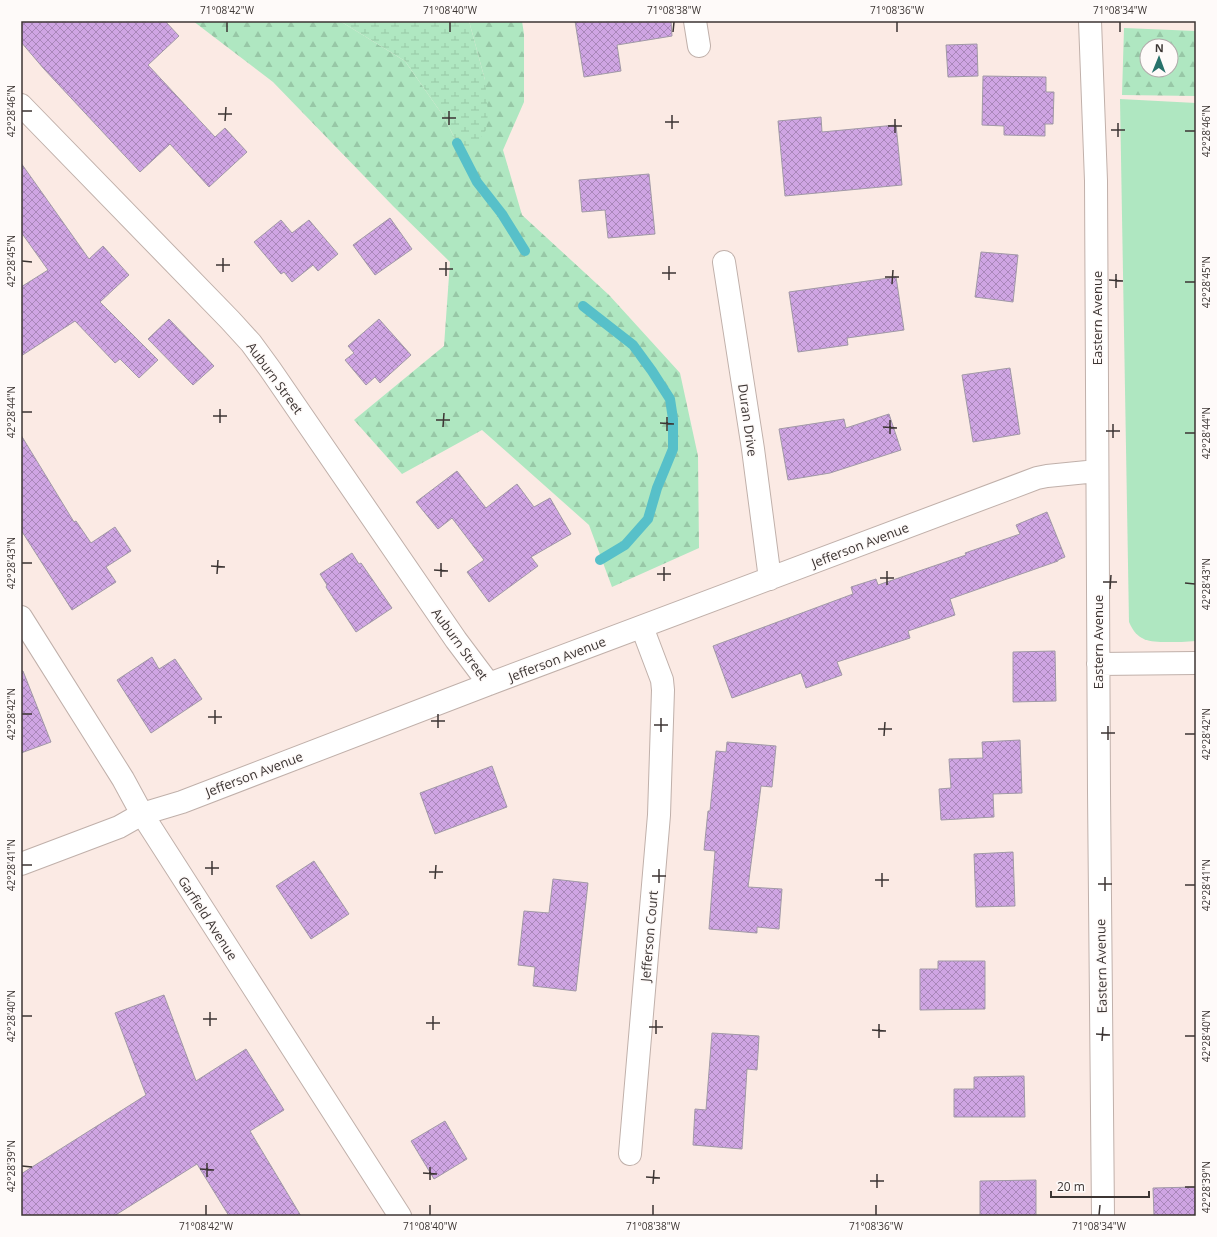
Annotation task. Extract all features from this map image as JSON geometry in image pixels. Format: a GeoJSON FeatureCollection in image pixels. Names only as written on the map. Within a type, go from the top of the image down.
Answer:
{"type":"FeatureCollection","features":[{"type":"Feature","properties":{"kind":"street"},"geometry":{"type":"LineString","coordinates":[[695,21],[699,46]]}},
{"type":"Feature","properties":{"kind":"street","name":"Eastern Avenue"},"geometry":{"type":"LineString","coordinates":[[1090,21],[1096,181],[1098,664],[1103,1216]]}},
{"type":"Feature","properties":{"kind":"street","name":"Auburn Street"},"geometry":{"type":"LineString","coordinates":[[21,105],[230,320],[251,344],[270,369],[456,640],[489,684]]}},
{"type":"Feature","properties":{"kind":"street","name":"Duran Drive"},"geometry":{"type":"LineString","coordinates":[[724,262],[753,449],[770,579]]}},
{"type":"Feature","properties":{"kind":"street","name":"Jefferson Avenue"},"geometry":{"type":"LineString","coordinates":[[21,864],[119,827],[142,814],[182,802],[489,684],[1037,478],[1097,471]]}},
{"type":"Feature","properties":{"kind":"street","name":"Garfield Avenue"},"geometry":{"type":"LineString","coordinates":[[21,617],[123,779],[142,814],[400,1216]]}},
{"type":"Feature","properties":{"kind":"street","name":"Jefferson Court"},"geometry":{"type":"LineString","coordinates":[[630,1154],[659,815],[663,690],[662,680],[642,627]]}},
{"type":"Feature","properties":{"kind":"street"},"geometry":{"type":"LineString","coordinates":[[1098,664],[1196,663]]}},
{"type":"Feature","properties":{"kind":"green space"},"geometry":{"type":"Polygon","coordinates":[[[193,21],[340,21],[405,61],[444,117],[457,143],[485,80],[469,21],[522,21],[524,34],[524,102],[503,150],[522,215],[609,295],[680,373],[698,456],[699,548],[612,587],[589,525],[482,430],[402,474],[354,420],[444,346],[450,262],[393,206],[273,82],[193,21]]]}},
{"type":"Feature","properties":{"kind":"green space"},"geometry":{"type":"Polygon","coordinates":[[[340,21],[469,21],[485,80],[488,113],[486,130],[475,145],[466,149],[457,143],[444,117],[405,61],[340,21]]]}},
{"type":"Feature","properties":{"kind":"green space"},"geometry":{"type":"Polygon","coordinates":[[[1124,28],[1196,31],[1196,96],[1122,95],[1124,28]]]}},
{"type":"Feature","properties":{"kind":"green space"},"geometry":{"type":"Polygon","coordinates":[[[1120,99],[1196,103],[1196,641],[1149,641],[1140,637],[1129,622],[1120,99]]]}},
{"type":"Feature","properties":{"kind":"building"},"geometry":{"type":"Polygon","coordinates":[[[21,21],[165,21],[179,36],[148,65],[215,137],[225,128],[247,152],[209,187],[170,144],[140,172],[44,69],[21,42],[21,21]]]}},
{"type":"Feature","properties":{"kind":"building"},"geometry":{"type":"Polygon","coordinates":[[[575,21],[671,21],[672,36],[617,45],[621,71],[584,77],[575,21]]]}},
{"type":"Feature","properties":{"kind":"building"},"geometry":{"type":"Polygon","coordinates":[[[977,44],[978,76],[948,77],[946,45],[977,44]]]}},
{"type":"Feature","properties":{"kind":"building"},"geometry":{"type":"Polygon","coordinates":[[[983,76],[1046,77],[1046,92],[1054,92],[1053,124],[1045,124],[1045,136],[1004,135],[1004,126],[982,125],[983,76]]]}},
{"type":"Feature","properties":{"kind":"building"},"geometry":{"type":"Polygon","coordinates":[[[821,117],[822,132],[896,125],[902,185],[785,196],[778,121],[821,117]]]}},
{"type":"Feature","properties":{"kind":"building"},"geometry":{"type":"Polygon","coordinates":[[[21,163],[89,259],[103,246],[129,275],[100,302],[158,360],[139,378],[120,359],[115,363],[75,321],[21,356],[21,287],[48,270],[21,232],[21,163]]]}},
{"type":"Feature","properties":{"kind":"building"},"geometry":{"type":"Polygon","coordinates":[[[649,174],[655,234],[608,238],[605,210],[582,212],[579,180],[649,174]]]}},
{"type":"Feature","properties":{"kind":"building"},"geometry":{"type":"Polygon","coordinates":[[[390,218],[412,249],[375,275],[353,245],[390,218]]]}},
{"type":"Feature","properties":{"kind":"building"},"geometry":{"type":"Polygon","coordinates":[[[281,220],[292,233],[309,220],[338,254],[318,271],[313,265],[292,282],[284,272],[281,274],[254,242],[281,220]]]}},
{"type":"Feature","properties":{"kind":"building"},"geometry":{"type":"Polygon","coordinates":[[[981,252],[1018,255],[1013,302],[975,297],[981,252]]]}},
{"type":"Feature","properties":{"kind":"building"},"geometry":{"type":"Polygon","coordinates":[[[896,277],[904,330],[847,338],[848,345],[798,352],[789,292],[896,277]]]}},
{"type":"Feature","properties":{"kind":"building"},"geometry":{"type":"Polygon","coordinates":[[[169,319],[214,366],[193,385],[148,339],[169,319]]]}},
{"type":"Feature","properties":{"kind":"building"},"geometry":{"type":"Polygon","coordinates":[[[379,319],[411,355],[380,383],[375,377],[366,385],[345,360],[354,353],[348,346],[379,319]]]}},
{"type":"Feature","properties":{"kind":"building"},"geometry":{"type":"Polygon","coordinates":[[[1010,368],[1020,434],[973,442],[962,375],[1010,368]]]}},
{"type":"Feature","properties":{"kind":"building"},"geometry":{"type":"Polygon","coordinates":[[[889,414],[901,450],[830,473],[788,480],[779,429],[844,419],[846,428],[889,414]]]}},
{"type":"Feature","properties":{"kind":"building"},"geometry":{"type":"Polygon","coordinates":[[[21,435],[74,522],[76,521],[91,543],[115,527],[131,551],[106,567],[116,582],[72,610],[21,530],[21,435]]]}},
{"type":"Feature","properties":{"kind":"building"},"geometry":{"type":"Polygon","coordinates":[[[457,471],[486,508],[517,484],[534,507],[550,498],[571,534],[531,557],[538,566],[489,602],[467,572],[484,560],[452,518],[438,529],[416,502],[457,471]]]}},
{"type":"Feature","properties":{"kind":"building"},"geometry":{"type":"Polygon","coordinates":[[[1047,512],[1065,557],[1058,561],[950,599],[955,615],[908,631],[910,638],[837,662],[842,675],[806,688],[801,673],[732,698],[713,646],[853,594],[851,587],[876,579],[878,585],[966,555],[965,553],[1020,534],[1016,525],[1047,512]]]}},
{"type":"Feature","properties":{"kind":"building"},"geometry":{"type":"Polygon","coordinates":[[[352,553],[359,564],[361,563],[392,608],[356,632],[326,587],[327,585],[320,574],[352,553]]]}},
{"type":"Feature","properties":{"kind":"building"},"geometry":{"type":"Polygon","coordinates":[[[1055,651],[1056,701],[1013,702],[1013,652],[1055,651]]]}},
{"type":"Feature","properties":{"kind":"building"},"geometry":{"type":"Polygon","coordinates":[[[152,657],[159,669],[175,659],[202,699],[151,733],[117,680],[152,657]]]}},
{"type":"Feature","properties":{"kind":"building"},"geometry":{"type":"Polygon","coordinates":[[[21,671],[23,671],[51,742],[21,753],[21,671]]]}},
{"type":"Feature","properties":{"kind":"building"},"geometry":{"type":"Polygon","coordinates":[[[1020,740],[1022,793],[993,794],[994,817],[941,820],[939,789],[951,788],[949,759],[983,758],[982,742],[1020,740]]]}},
{"type":"Feature","properties":{"kind":"building"},"geometry":{"type":"Polygon","coordinates":[[[727,742],[776,746],[772,787],[761,786],[748,887],[782,889],[779,929],[757,927],[757,933],[709,929],[715,851],[704,850],[708,811],[710,811],[716,751],[726,752],[727,742]]]}},
{"type":"Feature","properties":{"kind":"building"},"geometry":{"type":"Polygon","coordinates":[[[492,766],[507,807],[435,834],[420,793],[492,766]]]}},
{"type":"Feature","properties":{"kind":"building"},"geometry":{"type":"Polygon","coordinates":[[[1013,852],[1015,906],[976,907],[974,854],[1013,852]]]}},
{"type":"Feature","properties":{"kind":"building"},"geometry":{"type":"Polygon","coordinates":[[[314,861],[349,914],[311,939],[276,886],[314,861]]]}},
{"type":"Feature","properties":{"kind":"building"},"geometry":{"type":"Polygon","coordinates":[[[553,879],[588,883],[576,991],[533,986],[535,967],[518,965],[524,911],[549,913],[553,879]]]}},
{"type":"Feature","properties":{"kind":"building"},"geometry":{"type":"Polygon","coordinates":[[[938,961],[985,961],[985,1009],[920,1010],[920,969],[938,969],[938,961]]]}},
{"type":"Feature","properties":{"kind":"building"},"geometry":{"type":"Polygon","coordinates":[[[164,995],[196,1081],[246,1049],[284,1110],[250,1131],[301,1216],[229,1216],[197,1164],[114,1216],[21,1216],[21,1174],[146,1095],[115,1013],[164,995]]]}},
{"type":"Feature","properties":{"kind":"building"},"geometry":{"type":"Polygon","coordinates":[[[712,1033],[759,1036],[757,1070],[747,1069],[742,1149],[693,1145],[695,1109],[706,1110],[712,1033]]]}},
{"type":"Feature","properties":{"kind":"building"},"geometry":{"type":"Polygon","coordinates":[[[1024,1076],[1025,1117],[954,1117],[954,1089],[974,1089],[974,1077],[1024,1076]]]}},
{"type":"Feature","properties":{"kind":"building"},"geometry":{"type":"Polygon","coordinates":[[[445,1121],[467,1159],[434,1179],[411,1141],[445,1121]]]}},
{"type":"Feature","properties":{"kind":"building"},"geometry":{"type":"Polygon","coordinates":[[[1036,1180],[1036,1216],[980,1216],[980,1181],[1036,1180]]]}},
{"type":"Feature","properties":{"kind":"building"},"geometry":{"type":"Polygon","coordinates":[[[1196,1187],[1196,1216],[1154,1216],[1153,1188],[1196,1187]]]}},
{"type":"Feature","properties":{"kind":"waterway"},"geometry":{"type":"LineString","coordinates":[[457,143],[477,182],[502,214],[525,251]]}},
{"type":"Feature","properties":{"kind":"waterway"},"geometry":{"type":"LineString","coordinates":[[583,306],[633,345],[670,399],[673,419],[673,449],[657,488],[648,519],[625,545],[600,560]]}}]}
